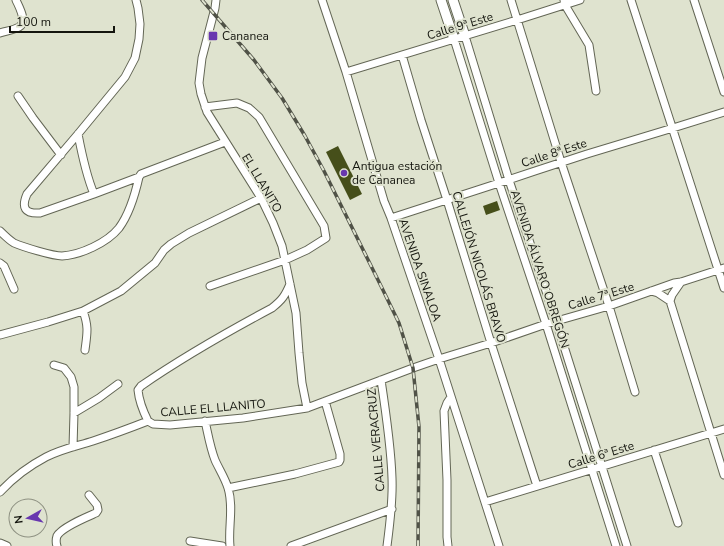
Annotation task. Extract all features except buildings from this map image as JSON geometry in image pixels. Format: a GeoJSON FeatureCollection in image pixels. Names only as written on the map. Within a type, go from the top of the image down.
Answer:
{"type":"FeatureCollection","features":[{"type":"Feature","properties":{"kind":"main road","name":"AVENIDA ÁLVARO OBREGÓN"},"geometry":{"type":"LineString","coordinates":[[441,0],[454,39]]}},
{"type":"Feature","properties":{"kind":"main road","name":"AVENIDA ÁLVARO OBREGÓN"},"geometry":{"type":"LineString","coordinates":[[453,0],[465,36]]}},
{"type":"Feature","properties":{"kind":"street"},"geometry":{"type":"LineString","coordinates":[[0,33],[19,28],[24,21],[16,0]]}},
{"type":"Feature","properties":{"kind":"street"},"geometry":{"type":"LineString","coordinates":[[136,0],[140,24],[135,58],[125,77],[27,194],[24,202],[28,212],[33,214],[40,213],[94,194],[139,177],[141,174],[146,172],[225,142]]}},
{"type":"Feature","properties":{"kind":"street","name":"EL LLANITO"},"geometry":{"type":"LineString","coordinates":[[216,0],[202,58],[199,83],[201,94],[207,112],[261,198],[280,240],[296,313],[302,383],[307,408]]}},
{"type":"Feature","properties":{"kind":"street","name":"AVENIDA SINALOA"},"geometry":{"type":"LineString","coordinates":[[322,0],[346,72],[384,201],[439,359],[499,546]]}},
{"type":"Feature","properties":{"kind":"street"},"geometry":{"type":"LineString","coordinates":[[510,0],[561,162],[609,306],[635,392]]}},
{"type":"Feature","properties":{"kind":"street","name":"Calle 9ª Este"},"geometry":{"type":"LineString","coordinates":[[346,72],[517,20],[565,2],[580,0]]}},
{"type":"Feature","properties":{"kind":"street"},"geometry":{"type":"LineString","coordinates":[[631,0],[721,269],[724,288]]}},
{"type":"Feature","properties":{"kind":"street"},"geometry":{"type":"LineString","coordinates":[[694,0],[724,92]]}},
{"type":"Feature","properties":{"kind":"street"},"geometry":{"type":"LineString","coordinates":[[565,2],[589,45],[596,91]]}},
{"type":"Feature","properties":{"kind":"street","name":"AVENIDA ÁLVARO OBREGÓN"},"geometry":{"type":"LineString","coordinates":[[465,36],[508,180],[556,321],[627,546]]}},
{"type":"Feature","properties":{"kind":"street","name":"AVENIDA ÁLVARO OBREGÓN"},"geometry":{"type":"LineString","coordinates":[[454,39],[616,546]]}},
{"type":"Feature","properties":{"kind":"street","name":"CALLEJÓN NICOLÁS BRAVO"},"geometry":{"type":"LineString","coordinates":[[402,54],[421,120],[537,486]]}},
{"type":"Feature","properties":{"kind":"street"},"geometry":{"type":"LineString","coordinates":[[18,96],[32,118],[60,155]]}},
{"type":"Feature","properties":{"kind":"street"},"geometry":{"type":"LineString","coordinates":[[205,107],[237,103],[249,108],[259,117],[324,226],[326,238],[307,250],[285,260],[210,286]]}},
{"type":"Feature","properties":{"kind":"street","name":"Calle 8ª Este"},"geometry":{"type":"LineString","coordinates":[[391,218],[561,162],[724,112]]}},
{"type":"Feature","properties":{"kind":"street"},"geometry":{"type":"LineString","coordinates":[[78,134],[83,159],[94,194]]}},
{"type":"Feature","properties":{"kind":"street"},"geometry":{"type":"LineString","coordinates":[[0,231],[13,242],[59,256],[77,253],[94,247],[118,229],[126,217],[132,203],[139,177]]}},
{"type":"Feature","properties":{"kind":"street"},"geometry":{"type":"LineString","coordinates":[[0,335],[83,311],[121,291],[154,263],[164,250],[171,244],[189,233],[261,198]]}},
{"type":"Feature","properties":{"kind":"street"},"geometry":{"type":"LineString","coordinates":[[0,263],[4,266],[14,289]]}},
{"type":"Feature","properties":{"kind":"street","name":"Calle 7ª Este"},"geometry":{"type":"LineString","coordinates":[[439,359],[721,269]]}},
{"type":"Feature","properties":{"kind":"street"},"geometry":{"type":"LineString","coordinates":[[530,276],[540,273]]}},
{"type":"Feature","properties":{"kind":"street"},"geometry":{"type":"LineString","coordinates":[[681,282],[672,295],[670,301],[724,475]]}},
{"type":"Feature","properties":{"kind":"street"},"geometry":{"type":"LineString","coordinates":[[148,421],[138,395],[138,390],[141,386],[190,354],[272,308],[281,301],[290,284]]}},
{"type":"Feature","properties":{"kind":"street"},"geometry":{"type":"LineString","coordinates":[[651,292],[658,293],[670,301]]}},
{"type":"Feature","properties":{"kind":"street"},"geometry":{"type":"LineString","coordinates":[[83,311],[87,321],[88,330],[85,350]]}},
{"type":"Feature","properties":{"kind":"street","name":"CALLE EL LLANITO"},"geometry":{"type":"LineString","coordinates":[[0,492],[26,468],[47,456],[148,421],[159,425],[269,415],[307,408],[439,359]]}},
{"type":"Feature","properties":{"kind":"street"},"geometry":{"type":"LineString","coordinates":[[54,365],[64,368],[71,377],[74,387],[73,447]]}},
{"type":"Feature","properties":{"kind":"street","name":"CALLE VERACRUZ"},"geometry":{"type":"LineString","coordinates":[[381,380],[391,457],[392,478],[392,509],[387,546]]}},
{"type":"Feature","properties":{"kind":"street"},"geometry":{"type":"LineString","coordinates":[[74,413],[99,398],[118,384]]}},
{"type":"Feature","properties":{"kind":"street"},"geometry":{"type":"LineString","coordinates":[[448,546],[444,411],[451,397]]}},
{"type":"Feature","properties":{"kind":"street"},"geometry":{"type":"LineString","coordinates":[[228,488],[339,462],[340,454],[325,401]]}},
{"type":"Feature","properties":{"kind":"street"},"geometry":{"type":"LineString","coordinates":[[574,416],[584,412]]}},
{"type":"Feature","properties":{"kind":"street"},"geometry":{"type":"LineString","coordinates":[[205,421],[210,445],[228,488],[231,517],[230,546]]}},
{"type":"Feature","properties":{"kind":"street","name":"Calle 6ª Este"},"geometry":{"type":"LineString","coordinates":[[484,502],[724,429]]}},
{"type":"Feature","properties":{"kind":"street"},"geometry":{"type":"LineString","coordinates":[[654,450],[678,523]]}},
{"type":"Feature","properties":{"kind":"street"},"geometry":{"type":"LineString","coordinates":[[57,546],[57,536],[61,531],[96,513],[98,510],[97,505],[89,495]]}},
{"type":"Feature","properties":{"kind":"street"},"geometry":{"type":"LineString","coordinates":[[291,546],[392,509]]}},
{"type":"Feature","properties":{"kind":"street"},"geometry":{"type":"LineString","coordinates":[[190,541],[222,546]]}},
{"type":"Feature","properties":{"kind":"street"},"geometry":{"type":"LineString","coordinates":[[0,543],[6,546]]}},
{"type":"Feature","properties":{"kind":"railway"},"geometry":{"type":"LineString","coordinates":[[202,0],[254,60],[282,98],[324,171],[399,323],[413,368],[419,427],[418,546]]}},
{"type":"Feature","properties":{"kind":"place","name":"Cananea"},"geometry":{"type":"Point","coordinates":[213,36]}},
{"type":"Feature","properties":{"kind":"place","name":"Antigua estación de Cananea"},"geometry":{"type":"Point","coordinates":[344,173]}}]}
